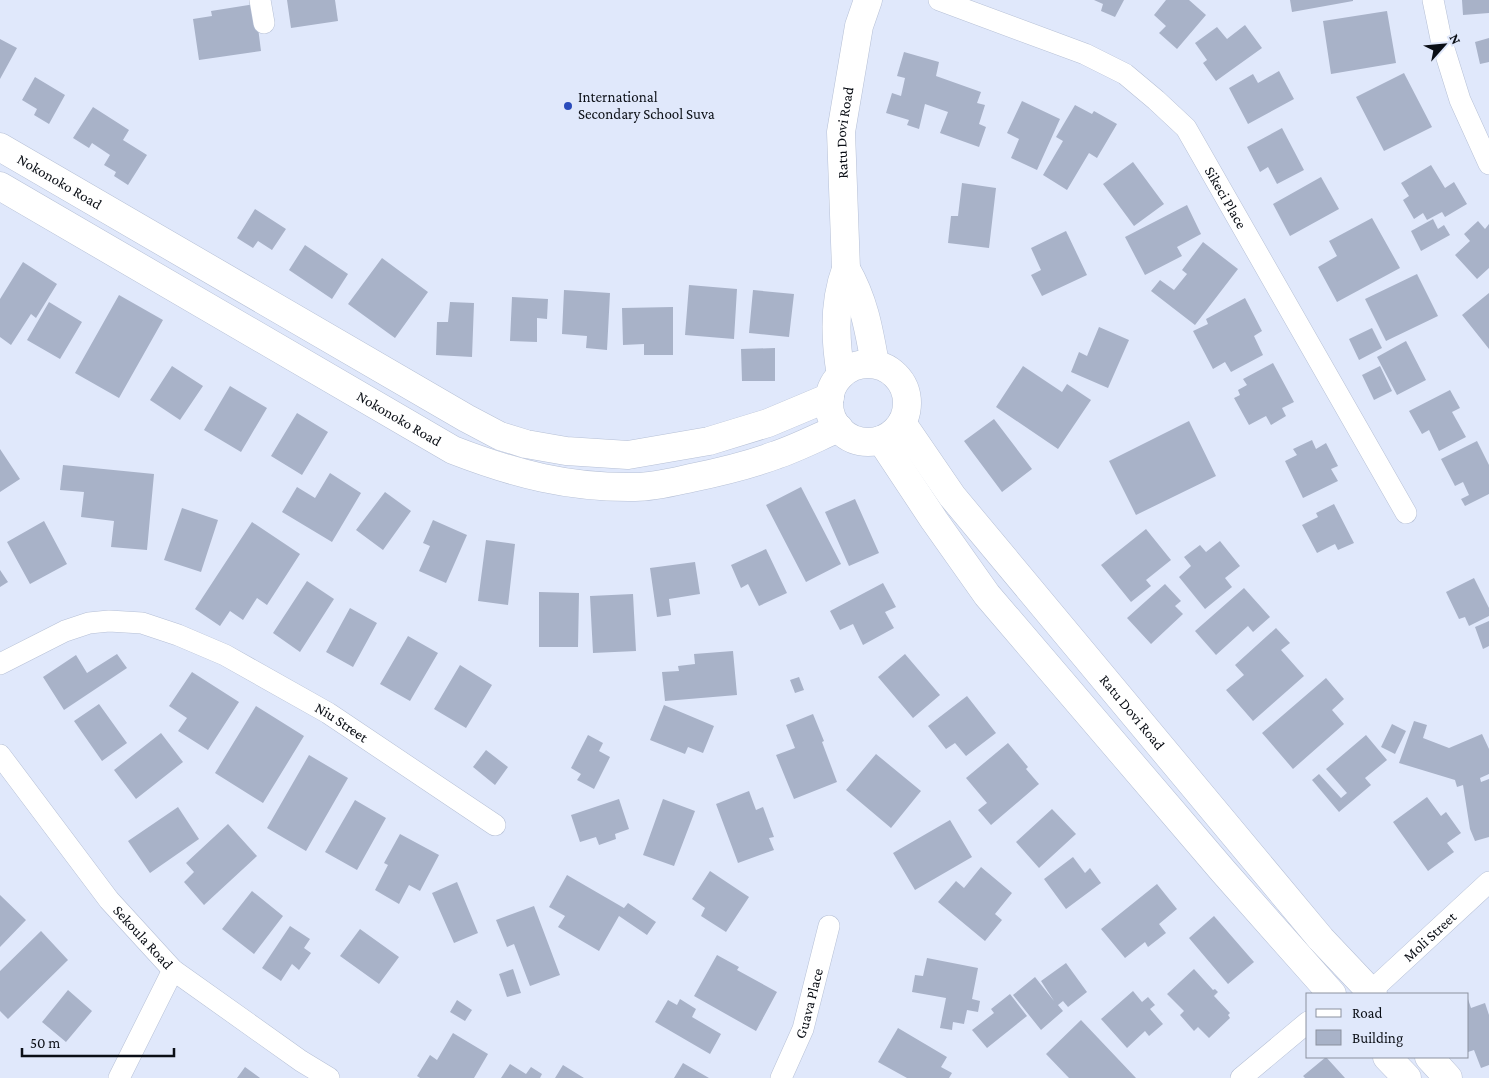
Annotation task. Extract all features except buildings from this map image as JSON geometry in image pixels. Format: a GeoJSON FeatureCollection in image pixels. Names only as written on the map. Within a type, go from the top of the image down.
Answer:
{"type":"FeatureCollection","features":[{"type":"Feature","properties":{"kind":"main road","name":"Ratu Dovi Road"},"geometry":{"type":"LineString","coordinates":[[835,386],[840,286],[846,269],[841,132],[859,26],[868,0]]}},
{"type":"Feature","properties":{"kind":"main road","name":"Nokonoko Road"},"geometry":{"type":"LineString","coordinates":[[0,147],[466,418],[500,436],[526,444],[566,451],[628,455],[709,441],[768,422],[835,386]]}},
{"type":"Feature","properties":{"kind":"main road","name":"Nokonoko Road"},"geometry":{"type":"LineString","coordinates":[[0,186],[454,450],[494,466],[524,475],[566,483],[601,486],[636,487],[674,482],[720,472],[776,456],[839,428]]}},
{"type":"Feature","properties":{"kind":"main road","name":"Ratu Dovi Road"},"geometry":{"type":"LineString","coordinates":[[846,269],[865,311],[875,364]]}},
{"type":"Feature","properties":{"kind":"main road"},"geometry":{"type":"LineString","coordinates":[[863,364],[875,364],[897,376],[904,387],[907,398],[907,411],[892,431],[870,442],[858,441],[848,436],[839,428],[831,413],[835,386],[851,368],[863,364]]}},
{"type":"Feature","properties":{"kind":"main road","name":"Ratu Dovi Road"},"geometry":{"type":"LineString","coordinates":[[892,431],[952,496],[1321,939],[1361,990]]}},
{"type":"Feature","properties":{"kind":"main road"},"geometry":{"type":"LineString","coordinates":[[892,431],[934,520],[987,595],[1331,993]]}},
{"type":"Feature","properties":{"kind":"main road"},"geometry":{"type":"LineString","coordinates":[[1389,1058],[1407,1078]]}},
{"type":"Feature","properties":{"kind":"main road"},"geometry":{"type":"LineString","coordinates":[[1430,1058],[1448,1078]]}},
{"type":"Feature","properties":{"kind":"street"},"geometry":{"type":"LineString","coordinates":[[260,0],[264,23]]}},
{"type":"Feature","properties":{"kind":"street","name":"Sikeci Place"},"geometry":{"type":"LineString","coordinates":[[939,0],[1086,54],[1125,74],[1186,128],[1406,513]]}},
{"type":"Feature","properties":{"kind":"street"},"geometry":{"type":"LineString","coordinates":[[1433,0],[1441,40],[1460,100],[1489,164]]}},
{"type":"Feature","properties":{"kind":"street","name":"Niu Street"},"geometry":{"type":"LineString","coordinates":[[0,664],[65,631],[89,623],[109,621],[142,623],[178,635],[225,655],[328,713],[495,825]]}},
{"type":"Feature","properties":{"kind":"street","name":"Sekoula Road"},"geometry":{"type":"LineString","coordinates":[[0,755],[109,900],[173,970],[301,1061],[329,1078]]}},
{"type":"Feature","properties":{"kind":"street","name":"Moli Street"},"geometry":{"type":"LineString","coordinates":[[1361,990],[1489,882]]}},
{"type":"Feature","properties":{"kind":"street","name":"Guava Place"},"geometry":{"type":"LineString","coordinates":[[781,1078],[803,1029],[829,926]]}},
{"type":"Feature","properties":{"kind":"street"},"geometry":{"type":"LineString","coordinates":[[119,1078],[173,970]]}},
{"type":"Feature","properties":{"kind":"street"},"geometry":{"type":"LineString","coordinates":[[1241,1078],[1302,1027]]}},
{"type":"Feature","properties":{"kind":"place","name":"International Secondary School Suva"},"geometry":{"type":"Point","coordinates":[568,106]}}]}
